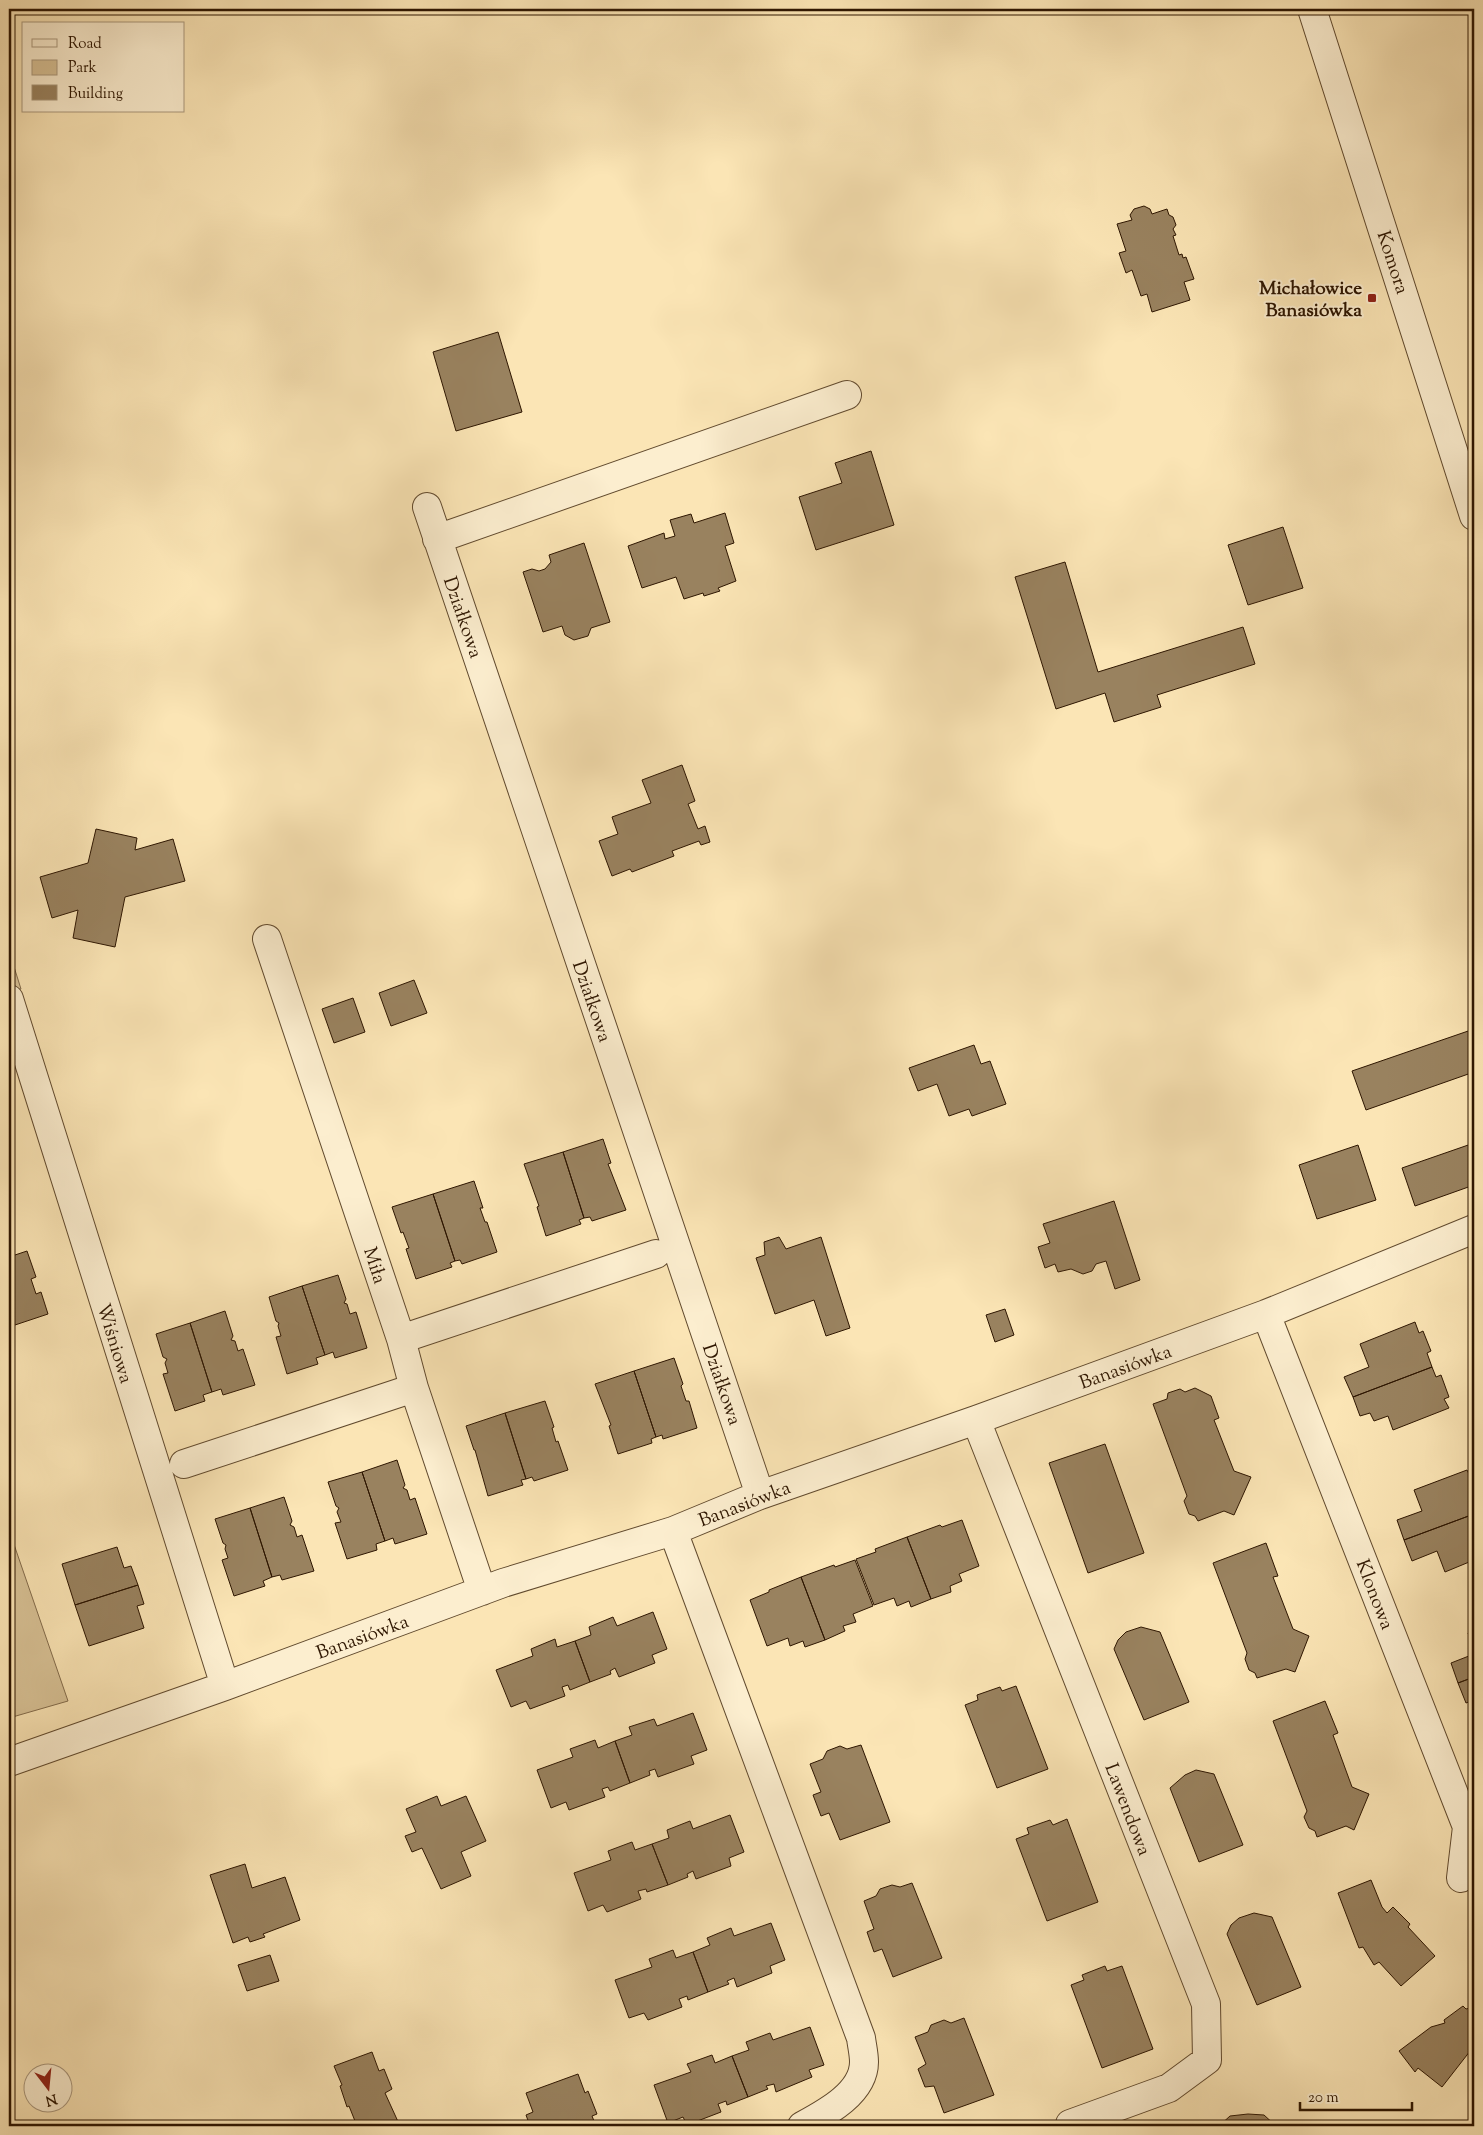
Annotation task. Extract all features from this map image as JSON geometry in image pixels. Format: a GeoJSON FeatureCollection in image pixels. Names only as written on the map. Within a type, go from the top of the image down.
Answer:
{"type":"FeatureCollection","features":[{"type":"Feature","properties":{"kind":"street","name":"Komora"},"geometry":{"type":"LineString","coordinates":[[1312,9],[1474,516]]}},
{"type":"Feature","properties":{"kind":"street"},"geometry":{"type":"LineString","coordinates":[[437,539],[847,395]]}},
{"type":"Feature","properties":{"kind":"street","name":"Działkowa"},"geometry":{"type":"LineString","coordinates":[[427,507],[760,1495]]}},
{"type":"Feature","properties":{"kind":"street","name":"Miła"},"geometry":{"type":"LineString","coordinates":[[267,939],[401,1339],[414,1388],[482,1591]]}},
{"type":"Feature","properties":{"kind":"street","name":"Wiśniowa"},"geometry":{"type":"LineString","coordinates":[[9,999],[225,1686]]}},
{"type":"Feature","properties":{"kind":"street","name":"Banasiówka"},"geometry":{"type":"LineString","coordinates":[[9,1762],[225,1686],[482,1591],[673,1531],[760,1495],[976,1420],[1266,1314],[1474,1229]]}},
{"type":"Feature","properties":{"kind":"street"},"geometry":{"type":"LineString","coordinates":[[401,1339],[656,1254]]}},
{"type":"Feature","properties":{"kind":"street","name":"Klonowa"},"geometry":{"type":"LineString","coordinates":[[1266,1314],[1467,1827],[1461,1878]]}},
{"type":"Feature","properties":{"kind":"street"},"geometry":{"type":"LineString","coordinates":[[184,1464],[414,1388]]}},
{"type":"Feature","properties":{"kind":"street","name":"Lawendowa"},"geometry":{"type":"LineString","coordinates":[[976,1420],[1206,2004],[1207,2060],[1168,2088],[1070,2124]]}},
{"type":"Feature","properties":{"kind":"street"},"geometry":{"type":"LineString","coordinates":[[673,1531],[861,2038],[864,2064],[855,2090],[823,2115],[802,2126]]}},
{"type":"Feature","properties":{"kind":"green space"},"geometry":{"type":"Polygon","coordinates":[[[9,951],[21,989],[9,991],[9,951]]]}},
{"type":"Feature","properties":{"kind":"green space"},"geometry":{"type":"Polygon","coordinates":[[[9,1530],[68,1701],[9,1718],[9,1530]]]}},
{"type":"Feature","properties":{"kind":"building"},"geometry":{"type":"Polygon","coordinates":[[[1144,206],[1150,209],[1152,214],[1167,209],[1169,215],[1173,217],[1176,225],[1173,229],[1176,235],[1173,236],[1179,255],[1182,254],[1183,258],[1186,257],[1194,279],[1184,282],[1190,300],[1152,312],[1147,294],[1141,296],[1132,270],[1126,273],[1119,253],[1126,251],[1117,224],[1132,220],[1130,215],[1134,209],[1144,206]]]}},
{"type":"Feature","properties":{"kind":"building"},"geometry":{"type":"Polygon","coordinates":[[[498,332],[522,412],[456,431],[433,352],[498,332]]]}},
{"type":"Feature","properties":{"kind":"building"},"geometry":{"type":"Polygon","coordinates":[[[871,451],[894,525],[816,550],[799,497],[842,483],[835,463],[871,451]]]}},
{"type":"Feature","properties":{"kind":"building"},"geometry":{"type":"Polygon","coordinates":[[[725,513],[734,543],[725,546],[736,581],[718,588],[720,591],[704,596],[703,593],[684,599],[676,577],[642,588],[628,546],[664,533],[665,539],[675,536],[670,520],[691,514],[694,523],[725,513]]]}},
{"type":"Feature","properties":{"kind":"building"},"geometry":{"type":"Polygon","coordinates":[[[1283,527],[1303,588],[1248,605],[1228,545],[1283,527]]]}},
{"type":"Feature","properties":{"kind":"building"},"geometry":{"type":"Polygon","coordinates":[[[584,543],[610,622],[591,628],[588,636],[574,640],[565,635],[562,626],[543,632],[523,572],[532,569],[539,571],[545,569],[551,562],[549,555],[584,543]]]}},
{"type":"Feature","properties":{"kind":"building"},"geometry":{"type":"Polygon","coordinates":[[[1065,562],[1098,672],[1243,627],[1255,664],[1157,695],[1161,707],[1114,722],[1105,693],[1056,709],[1015,577],[1065,562]]]}},
{"type":"Feature","properties":{"kind":"building"},"geometry":{"type":"Polygon","coordinates":[[[682,765],[695,801],[688,804],[698,829],[705,826],[710,842],[701,845],[699,841],[672,851],[674,856],[632,872],[630,869],[612,876],[599,841],[618,834],[612,817],[651,803],[642,780],[682,765]]]}},
{"type":"Feature","properties":{"kind":"building"},"geometry":{"type":"Polygon","coordinates":[[[96,829],[137,838],[135,850],[173,839],[185,881],[125,897],[115,947],[73,938],[78,910],[52,918],[40,877],[88,863],[96,829]]]}},
{"type":"Feature","properties":{"kind":"building"},"geometry":{"type":"Polygon","coordinates":[[[414,980],[427,1013],[391,1026],[379,993],[414,980]]]}},
{"type":"Feature","properties":{"kind":"building"},"geometry":{"type":"Polygon","coordinates":[[[353,998],[365,1032],[334,1043],[322,1009],[353,998]]]}},
{"type":"Feature","properties":{"kind":"building"},"geometry":{"type":"Polygon","coordinates":[[[1474,1029],[1474,1072],[1366,1110],[1352,1071],[1474,1029]]]}},
{"type":"Feature","properties":{"kind":"building"},"geometry":{"type":"Polygon","coordinates":[[[974,1045],[981,1064],[990,1061],[1006,1104],[972,1116],[969,1109],[949,1116],[937,1084],[918,1091],[909,1068],[974,1045]]]}},
{"type":"Feature","properties":{"kind":"building"},"geometry":{"type":"Polygon","coordinates":[[[603,1139],[611,1163],[608,1164],[626,1210],[592,1221],[590,1217],[584,1218],[563,1152],[603,1139]]]}},
{"type":"Feature","properties":{"kind":"building"},"geometry":{"type":"Polygon","coordinates":[[[1474,1143],[1474,1185],[1415,1206],[1402,1168],[1474,1143]]]}},
{"type":"Feature","properties":{"kind":"building"},"geometry":{"type":"Polygon","coordinates":[[[1358,1145],[1376,1200],[1317,1219],[1299,1165],[1358,1145]]]}},
{"type":"Feature","properties":{"kind":"building"},"geometry":{"type":"Polygon","coordinates":[[[563,1152],[584,1218],[579,1220],[581,1224],[546,1236],[537,1207],[539,1206],[524,1164],[563,1152]]]}},
{"type":"Feature","properties":{"kind":"building"},"geometry":{"type":"Polygon","coordinates":[[[474,1181],[483,1208],[480,1208],[497,1252],[462,1264],[460,1260],[455,1261],[433,1194],[474,1181]]]}},
{"type":"Feature","properties":{"kind":"building"},"geometry":{"type":"Polygon","coordinates":[[[433,1194],[455,1261],[450,1263],[452,1267],[416,1279],[406,1249],[409,1248],[403,1232],[401,1233],[392,1207],[433,1194]]]}},
{"type":"Feature","properties":{"kind":"building"},"geometry":{"type":"Polygon","coordinates":[[[1114,1201],[1140,1280],[1115,1289],[1106,1261],[1096,1264],[1092,1271],[1083,1274],[1071,1269],[1058,1272],[1055,1264],[1045,1268],[1038,1247],[1050,1243],[1043,1224],[1114,1201]]]}},
{"type":"Feature","properties":{"kind":"building"},"geometry":{"type":"Polygon","coordinates":[[[779,1237],[786,1249],[821,1237],[850,1328],[826,1336],[814,1300],[775,1314],[756,1258],[765,1255],[764,1242],[779,1237]]]}},
{"type":"Feature","properties":{"kind":"building"},"geometry":{"type":"Polygon","coordinates":[[[27,1251],[36,1277],[31,1279],[36,1294],[41,1292],[48,1314],[9,1327],[9,1257],[27,1251]]]}},
{"type":"Feature","properties":{"kind":"building"},"geometry":{"type":"Polygon","coordinates":[[[338,1275],[346,1299],[344,1303],[347,1304],[350,1314],[356,1312],[367,1348],[335,1358],[333,1352],[325,1355],[302,1286],[338,1275]]]}},
{"type":"Feature","properties":{"kind":"building"},"geometry":{"type":"Polygon","coordinates":[[[302,1286],[325,1355],[316,1358],[318,1364],[287,1374],[276,1337],[281,1336],[279,1323],[276,1321],[269,1297],[302,1286]]]}},
{"type":"Feature","properties":{"kind":"building"},"geometry":{"type":"Polygon","coordinates":[[[1005,1309],[1014,1335],[995,1342],[986,1315],[1005,1309]]]}},
{"type":"Feature","properties":{"kind":"building"},"geometry":{"type":"Polygon","coordinates":[[[225,1311],[233,1336],[231,1340],[235,1341],[238,1351],[243,1349],[255,1385],[223,1395],[221,1389],[212,1392],[190,1323],[225,1311]]]}},
{"type":"Feature","properties":{"kind":"building"},"geometry":{"type":"Polygon","coordinates":[[[1415,1322],[1419,1333],[1423,1331],[1431,1351],[1427,1353],[1432,1367],[1353,1397],[1344,1377],[1369,1367],[1360,1344],[1415,1322]]]}},
{"type":"Feature","properties":{"kind":"building"},"geometry":{"type":"Polygon","coordinates":[[[190,1323],[212,1392],[203,1395],[205,1401],[175,1411],[163,1374],[168,1373],[165,1363],[167,1359],[163,1357],[156,1334],[190,1323]]]}},
{"type":"Feature","properties":{"kind":"building"},"geometry":{"type":"Polygon","coordinates":[[[674,1358],[683,1384],[681,1386],[686,1401],[689,1401],[697,1428],[663,1439],[662,1435],[656,1437],[634,1371],[674,1358]]]}},
{"type":"Feature","properties":{"kind":"building"},"geometry":{"type":"Polygon","coordinates":[[[1432,1367],[1436,1377],[1441,1375],[1449,1397],[1444,1399],[1449,1408],[1393,1430],[1388,1416],[1374,1421],[1370,1413],[1360,1416],[1353,1397],[1432,1367]]]}},
{"type":"Feature","properties":{"kind":"building"},"geometry":{"type":"Polygon","coordinates":[[[634,1371],[656,1437],[651,1439],[652,1443],[618,1454],[609,1426],[611,1425],[595,1384],[634,1371]]]}},
{"type":"Feature","properties":{"kind":"building"},"geometry":{"type":"Polygon","coordinates":[[[1195,1388],[1211,1396],[1219,1418],[1214,1420],[1234,1471],[1251,1477],[1234,1515],[1224,1511],[1198,1521],[1195,1516],[1189,1514],[1184,1501],[1187,1496],[1153,1404],[1167,1399],[1168,1393],[1180,1389],[1185,1392],[1195,1388]]]}},
{"type":"Feature","properties":{"kind":"building"},"geometry":{"type":"Polygon","coordinates":[[[545,1401],[554,1427],[552,1428],[556,1442],[558,1441],[568,1470],[534,1481],[532,1477],[526,1479],[505,1413],[545,1401]]]}},
{"type":"Feature","properties":{"kind":"building"},"geometry":{"type":"Polygon","coordinates":[[[505,1413],[526,1479],[521,1480],[523,1485],[488,1496],[466,1426],[505,1413]]]}},
{"type":"Feature","properties":{"kind":"building"},"geometry":{"type":"Polygon","coordinates":[[[1105,1444],[1144,1553],[1088,1573],[1049,1463],[1105,1444]]]}},
{"type":"Feature","properties":{"kind":"building"},"geometry":{"type":"Polygon","coordinates":[[[397,1460],[405,1485],[403,1488],[407,1490],[410,1500],[415,1498],[427,1534],[395,1544],[393,1538],[385,1541],[362,1472],[397,1460]]]}},
{"type":"Feature","properties":{"kind":"building"},"geometry":{"type":"Polygon","coordinates":[[[1467,1470],[1472,1480],[1474,1479],[1474,1514],[1404,1540],[1397,1520],[1422,1511],[1414,1490],[1467,1470]]]}},
{"type":"Feature","properties":{"kind":"building"},"geometry":{"type":"Polygon","coordinates":[[[362,1472],[385,1541],[376,1544],[377,1550],[347,1559],[335,1523],[341,1522],[337,1512],[339,1508],[336,1506],[328,1482],[362,1472]]]}},
{"type":"Feature","properties":{"kind":"building"},"geometry":{"type":"Polygon","coordinates":[[[284,1497],[292,1521],[290,1525],[294,1527],[297,1537],[302,1535],[314,1571],[282,1580],[280,1575],[272,1577],[250,1508],[284,1497]]]}},
{"type":"Feature","properties":{"kind":"building"},"geometry":{"type":"Polygon","coordinates":[[[250,1508],[272,1577],[263,1581],[265,1586],[234,1596],[222,1560],[228,1558],[225,1549],[226,1545],[223,1543],[215,1519],[250,1508]]]}},
{"type":"Feature","properties":{"kind":"building"},"geometry":{"type":"Polygon","coordinates":[[[1474,1514],[1474,1560],[1445,1572],[1437,1551],[1412,1561],[1404,1540],[1474,1514]]]}},
{"type":"Feature","properties":{"kind":"building"},"geometry":{"type":"Polygon","coordinates":[[[962,1520],[979,1566],[959,1574],[962,1581],[950,1586],[951,1592],[931,1599],[907,1537],[940,1525],[942,1527],[962,1520]]]}},
{"type":"Feature","properties":{"kind":"building"},"geometry":{"type":"Polygon","coordinates":[[[907,1537],[931,1599],[911,1607],[909,1601],[897,1606],[894,1598],[874,1605],[856,1559],[876,1552],[875,1549],[907,1537]]]}},
{"type":"Feature","properties":{"kind":"building"},"geometry":{"type":"Polygon","coordinates":[[[1266,1543],[1278,1576],[1273,1577],[1293,1629],[1309,1636],[1295,1672],[1286,1669],[1257,1678],[1255,1673],[1249,1670],[1245,1659],[1247,1653],[1213,1563],[1266,1543]]]}},
{"type":"Feature","properties":{"kind":"building"},"geometry":{"type":"Polygon","coordinates":[[[117,1547],[124,1568],[131,1566],[138,1585],[75,1605],[62,1564],[117,1547]]]}},
{"type":"Feature","properties":{"kind":"building"},"geometry":{"type":"Polygon","coordinates":[[[855,1560],[873,1606],[853,1614],[856,1622],[843,1626],[845,1631],[825,1640],[801,1577],[834,1565],[835,1567],[855,1560]]]}},
{"type":"Feature","properties":{"kind":"building"},"geometry":{"type":"Polygon","coordinates":[[[801,1577],[825,1640],[805,1647],[803,1641],[790,1646],[788,1638],[767,1646],[750,1600],[801,1577]]]}},
{"type":"Feature","properties":{"kind":"building"},"geometry":{"type":"Polygon","coordinates":[[[138,1585],[144,1604],[137,1606],[144,1628],[89,1646],[75,1605],[138,1585]]]}},
{"type":"Feature","properties":{"kind":"building"},"geometry":{"type":"Polygon","coordinates":[[[653,1612],[667,1649],[652,1655],[655,1663],[619,1677],[615,1668],[610,1671],[611,1674],[590,1682],[575,1641],[591,1635],[589,1627],[613,1617],[617,1626],[653,1612]]]}},
{"type":"Feature","properties":{"kind":"building"},"geometry":{"type":"Polygon","coordinates":[[[1141,1627],[1160,1632],[1189,1702],[1144,1720],[1114,1649],[1118,1640],[1126,1632],[1141,1627]]]}},
{"type":"Feature","properties":{"kind":"building"},"geometry":{"type":"Polygon","coordinates":[[[1474,1630],[1474,1648],[1468,1633],[1474,1630]]]}},
{"type":"Feature","properties":{"kind":"building"},"geometry":{"type":"Polygon","coordinates":[[[555,1639],[557,1647],[575,1641],[590,1682],[570,1690],[568,1685],[562,1687],[565,1696],[530,1709],[526,1701],[511,1707],[496,1670],[533,1656],[531,1649],[555,1639]]]}},
{"type":"Feature","properties":{"kind":"building"},"geometry":{"type":"Polygon","coordinates":[[[1474,1654],[1474,1677],[1458,1683],[1451,1663],[1474,1654]]]}},
{"type":"Feature","properties":{"kind":"building"},"geometry":{"type":"Polygon","coordinates":[[[1474,1677],[1474,1700],[1466,1703],[1458,1683],[1474,1677]]]}},
{"type":"Feature","properties":{"kind":"building"},"geometry":{"type":"Polygon","coordinates":[[[1016,1686],[1048,1769],[997,1788],[965,1705],[978,1700],[977,1695],[1000,1687],[1002,1691],[1016,1686]]]}},
{"type":"Feature","properties":{"kind":"building"},"geometry":{"type":"Polygon","coordinates":[[[1325,1701],[1338,1733],[1333,1735],[1352,1787],[1369,1794],[1354,1830],[1346,1826],[1317,1837],[1315,1831],[1309,1828],[1304,1817],[1307,1811],[1273,1721],[1325,1701]]]}},
{"type":"Feature","properties":{"kind":"building"},"geometry":{"type":"Polygon","coordinates":[[[693,1713],[707,1750],[691,1756],[694,1764],[658,1777],[655,1769],[649,1771],[650,1775],[630,1783],[615,1741],[632,1735],[629,1727],[654,1719],[657,1726],[693,1713]]]}},
{"type":"Feature","properties":{"kind":"building"},"geometry":{"type":"Polygon","coordinates":[[[595,1740],[598,1748],[615,1741],[630,1783],[610,1791],[608,1787],[602,1789],[605,1797],[569,1810],[566,1802],[551,1808],[537,1770],[573,1757],[570,1749],[595,1740]]]}},
{"type":"Feature","properties":{"kind":"building"},"geometry":{"type":"Polygon","coordinates":[[[861,1745],[890,1822],[840,1840],[829,1813],[821,1816],[813,1795],[821,1792],[810,1764],[823,1759],[827,1751],[840,1746],[847,1749],[861,1745]]]}},
{"type":"Feature","properties":{"kind":"building"},"geometry":{"type":"Polygon","coordinates":[[[1196,1770],[1214,1774],[1243,1845],[1199,1862],[1170,1788],[1185,1775],[1196,1770]]]}},
{"type":"Feature","properties":{"kind":"building"},"geometry":{"type":"Polygon","coordinates":[[[437,1796],[441,1806],[466,1796],[486,1841],[461,1852],[471,1876],[441,1889],[422,1848],[412,1852],[405,1836],[416,1832],[406,1809],[437,1796]]]}},
{"type":"Feature","properties":{"kind":"building"},"geometry":{"type":"Polygon","coordinates":[[[730,1815],[744,1852],[729,1858],[731,1866],[696,1879],[693,1871],[687,1874],[688,1877],[668,1885],[652,1844],[669,1838],[667,1830],[690,1821],[693,1829],[730,1815]]]}},
{"type":"Feature","properties":{"kind":"building"},"geometry":{"type":"Polygon","coordinates":[[[1067,1819],[1098,1902],[1047,1921],[1016,1839],[1029,1834],[1027,1828],[1050,1820],[1053,1825],[1067,1819]]]}},
{"type":"Feature","properties":{"kind":"building"},"geometry":{"type":"Polygon","coordinates":[[[632,1842],[635,1850],[652,1844],[668,1885],[647,1892],[646,1889],[638,1891],[641,1899],[607,1912],[603,1905],[588,1911],[574,1873],[611,1860],[608,1851],[632,1842]]]}},
{"type":"Feature","properties":{"kind":"building"},"geometry":{"type":"Polygon","coordinates":[[[245,1864],[252,1888],[285,1877],[300,1920],[263,1934],[265,1937],[250,1942],[248,1937],[233,1943],[210,1875],[245,1864]]]}},
{"type":"Feature","properties":{"kind":"building"},"geometry":{"type":"Polygon","coordinates":[[[1371,1880],[1382,1907],[1387,1913],[1393,1907],[1410,1924],[1408,1927],[1435,1956],[1401,1986],[1379,1962],[1374,1965],[1363,1947],[1359,1948],[1338,1893],[1371,1880]]]}},
{"type":"Feature","properties":{"kind":"building"},"geometry":{"type":"Polygon","coordinates":[[[912,1883],[942,1958],[893,1977],[882,1949],[874,1952],[867,1932],[874,1929],[864,1901],[876,1896],[880,1889],[892,1885],[900,1887],[912,1883]]]}},
{"type":"Feature","properties":{"kind":"building"},"geometry":{"type":"Polygon","coordinates":[[[1254,1913],[1272,1917],[1301,1987],[1257,2005],[1227,1934],[1231,1925],[1239,1918],[1254,1913]]]}},
{"type":"Feature","properties":{"kind":"building"},"geometry":{"type":"Polygon","coordinates":[[[771,1923],[785,1960],[770,1966],[772,1973],[737,1987],[734,1978],[727,1981],[729,1984],[708,1992],[693,1952],[710,1945],[707,1938],[731,1928],[734,1936],[771,1923]]]}},
{"type":"Feature","properties":{"kind":"building"},"geometry":{"type":"Polygon","coordinates":[[[673,1950],[676,1958],[693,1952],[708,1992],[688,2000],[687,1996],[679,1999],[682,2007],[648,2020],[644,2013],[629,2018],[615,1980],[652,1967],[649,1959],[673,1950]]]}},
{"type":"Feature","properties":{"kind":"building"},"geometry":{"type":"Polygon","coordinates":[[[270,1955],[279,1981],[247,1991],[238,1965],[270,1955]]]}},
{"type":"Feature","properties":{"kind":"building"},"geometry":{"type":"Polygon","coordinates":[[[1105,1966],[1107,1971],[1122,1966],[1153,2049],[1102,2068],[1071,1985],[1084,1980],[1082,1975],[1105,1966]]]}},
{"type":"Feature","properties":{"kind":"building"},"geometry":{"type":"Polygon","coordinates":[[[1463,2006],[1466,2009],[1474,2007],[1474,2046],[1442,2087],[1418,2068],[1415,2072],[1399,2051],[1431,2027],[1445,2023],[1444,2020],[1463,2006]]]}},
{"type":"Feature","properties":{"kind":"building"},"geometry":{"type":"Polygon","coordinates":[[[964,2018],[994,2095],[944,2113],[934,2086],[925,2087],[918,2069],[926,2064],[915,2037],[928,2032],[931,2025],[944,2020],[951,2023],[964,2018]]]}},
{"type":"Feature","properties":{"kind":"building"},"geometry":{"type":"Polygon","coordinates":[[[810,2027],[824,2065],[809,2070],[812,2077],[776,2092],[774,2084],[766,2086],[768,2089],[748,2097],[732,2056],[749,2050],[746,2042],[770,2033],[773,2040],[810,2027]]]}},
{"type":"Feature","properties":{"kind":"building"},"geometry":{"type":"Polygon","coordinates":[[[372,2052],[379,2071],[384,2069],[392,2089],[385,2093],[400,2126],[357,2126],[349,2106],[347,2107],[340,2086],[342,2085],[334,2066],[372,2052]]]}},
{"type":"Feature","properties":{"kind":"building"},"geometry":{"type":"Polygon","coordinates":[[[712,2055],[715,2063],[732,2056],[748,2097],[727,2105],[726,2101],[718,2104],[721,2112],[687,2125],[683,2117],[668,2123],[654,2085],[691,2072],[687,2064],[712,2055]]]}},
{"type":"Feature","properties":{"kind":"building"},"geometry":{"type":"Polygon","coordinates":[[[578,2074],[585,2093],[588,2091],[597,2114],[592,2116],[596,2126],[530,2126],[526,2115],[533,2112],[526,2093],[578,2074]]]}},
{"type":"Feature","properties":{"kind":"building"},"geometry":{"type":"Polygon","coordinates":[[[1264,2115],[1276,2126],[1219,2126],[1230,2116],[1264,2115]]]}},
{"type":"Feature","properties":{"kind":"place","name":"Michałowice Banasiówka"},"geometry":{"type":"Point","coordinates":[1372,298]}}]}
